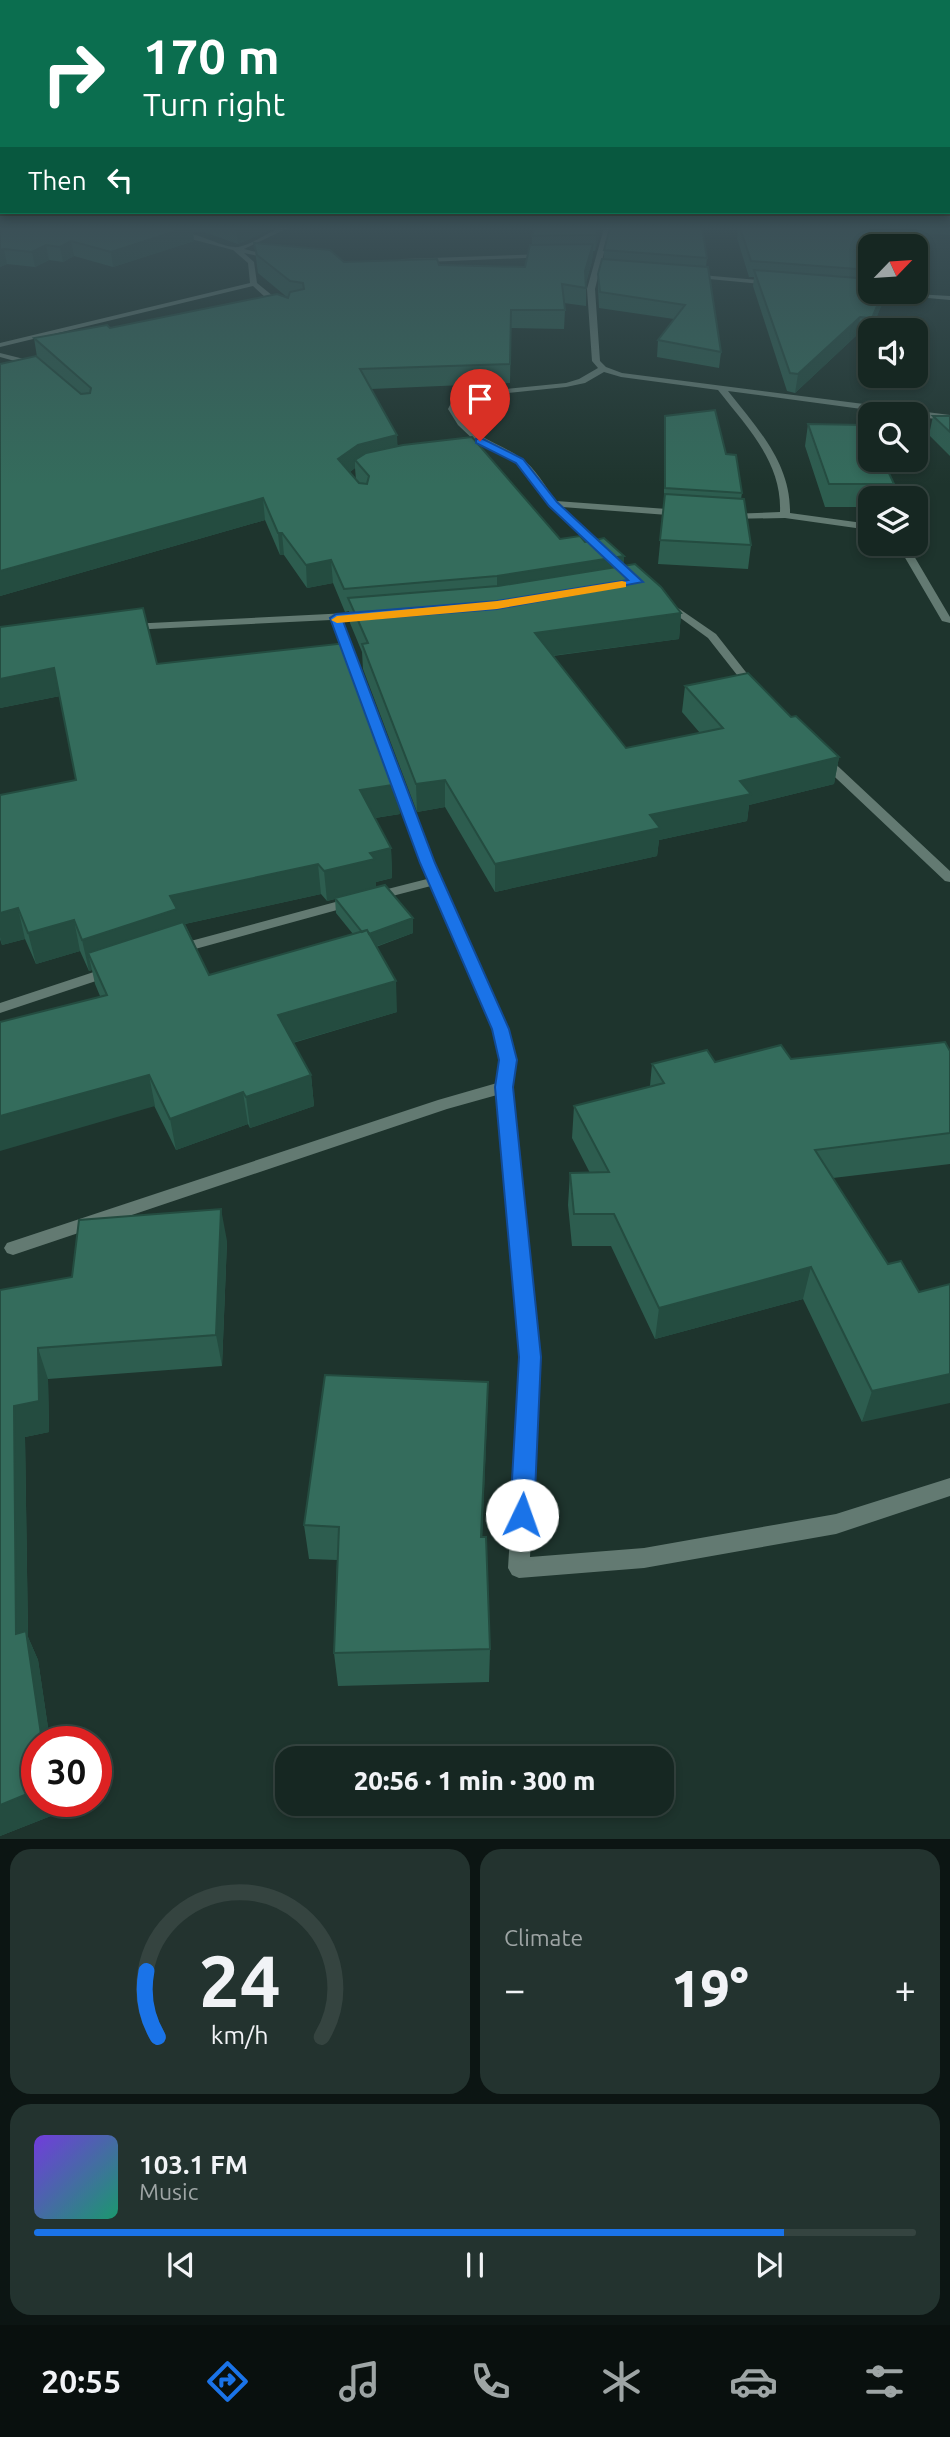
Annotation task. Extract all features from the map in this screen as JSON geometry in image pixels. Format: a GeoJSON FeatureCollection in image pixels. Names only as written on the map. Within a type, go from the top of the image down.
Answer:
{"type":"FeatureCollection","features":[{"type":"Feature","properties":{"kind":"street"},"geometry":{"type":"LineString","coordinates":[[0,345],[130,314]]}},
{"type":"Feature","properties":{"kind":"street"},"geometry":{"type":"LineString","coordinates":[[593,314],[596,361],[603,369],[621,375],[950,418]]}},
{"type":"Feature","properties":{"kind":"street"},"geometry":{"type":"LineString","coordinates":[[0,355],[35,363],[45,372]]}},
{"type":"Feature","properties":{"kind":"street"},"geometry":{"type":"LineString","coordinates":[[603,369],[582,381],[566,385],[486,391],[456,401],[452,409],[461,424],[480,441],[520,461],[553,504],[618,565]]}},
{"type":"Feature","properties":{"kind":"street"},"geometry":{"type":"LineString","coordinates":[[719,387],[776,460],[788,495],[785,514]]}},
{"type":"Feature","properties":{"kind":"street"},"geometry":{"type":"LineString","coordinates":[[467,444],[480,441]]}},
{"type":"Feature","properties":{"kind":"street"},"geometry":{"type":"LineString","coordinates":[[553,504],[699,515]]}},
{"type":"Feature","properties":{"kind":"street"},"geometry":{"type":"LineString","coordinates":[[713,516],[785,514],[858,525]]}},
{"type":"Feature","properties":{"kind":"street"},"geometry":{"type":"LineString","coordinates":[[909,556],[947,621]]}},
{"type":"Feature","properties":{"kind":"street"},"geometry":{"type":"LineString","coordinates":[[658,597],[712,636],[761,699]]}},
{"type":"Feature","properties":{"kind":"street"},"geometry":{"type":"LineString","coordinates":[[120,628],[376,615]]}},
{"type":"Feature","properties":{"kind":"street"},"geometry":{"type":"LineString","coordinates":[[336,618],[355,669]]}},
{"type":"Feature","properties":{"kind":"street"},"geometry":{"type":"LineString","coordinates":[[817,753],[950,878]]}},
{"type":"Feature","properties":{"kind":"street"},"geometry":{"type":"LineString","coordinates":[[389,760],[435,881],[501,1029],[508,1060],[504,1087],[530,1357],[519,1568],[644,1558],[835,1524],[950,1487]]}},
{"type":"Feature","properties":{"kind":"street"},"geometry":{"type":"LineString","coordinates":[[164,953],[215,936],[435,881]]}},
{"type":"Feature","properties":{"kind":"street"},"geometry":{"type":"LineString","coordinates":[[0,1008],[127,966]]}},
{"type":"Feature","properties":{"kind":"street"},"geometry":{"type":"LineString","coordinates":[[13,1248],[444,1104],[504,1087]]}},
{"type":"Feature","properties":{"kind":"building"},"geometry":{"type":"Polygon","coordinates":[[[180,314],[511,314],[510,364],[360,369],[397,435],[358,445],[338,459],[359,483],[367,484],[369,476],[355,460],[366,453],[403,445],[472,437],[560,539],[580,536],[585,542],[604,538],[624,556],[497,576],[344,589],[331,560],[306,565],[282,533],[278,533],[263,498],[0,571],[0,364],[36,356],[81,394],[90,393],[91,388],[34,338],[107,325],[110,328],[180,314]]]}},
{"type":"Feature","properties":{"kind":"building"},"geometry":{"type":"Polygon","coordinates":[[[678,314],[715,314],[721,352],[658,340],[678,314]]]}},
{"type":"Feature","properties":{"kind":"building"},"geometry":{"type":"Polygon","coordinates":[[[769,314],[874,314],[872,318],[858,318],[798,374],[790,373],[769,314]]]}},
{"type":"Feature","properties":{"kind":"building"},"geometry":{"type":"Polygon","coordinates":[[[715,410],[726,454],[736,455],[742,493],[665,488],[665,416],[715,410]]]}},
{"type":"Feature","properties":{"kind":"building"},"geometry":{"type":"Polygon","coordinates":[[[933,416],[950,416],[950,432],[933,416]]]}},
{"type":"Feature","properties":{"kind":"building"},"geometry":{"type":"Polygon","coordinates":[[[808,424],[858,425],[858,472],[888,472],[894,484],[829,484],[808,424]]]}},
{"type":"Feature","properties":{"kind":"building"},"geometry":{"type":"Polygon","coordinates":[[[665,494],[744,499],[751,545],[660,540],[665,494]]]}},
{"type":"Feature","properties":{"kind":"building"},"geometry":{"type":"Polygon","coordinates":[[[635,564],[661,587],[681,613],[535,633],[626,748],[723,728],[685,686],[748,673],[791,717],[796,716],[839,757],[740,781],[751,794],[650,815],[660,828],[495,864],[445,780],[416,784],[362,644],[368,643],[348,598],[498,586],[635,564]]]}},
{"type":"Feature","properties":{"kind":"building"},"geometry":{"type":"Polygon","coordinates":[[[143,608],[157,664],[346,643],[399,784],[360,790],[391,848],[370,853],[375,859],[324,871],[318,864],[170,896],[177,909],[82,940],[74,920],[28,933],[18,908],[0,913],[0,795],[76,780],[54,668],[0,679],[0,627],[143,608]]]}},
{"type":"Feature","properties":{"kind":"building"},"geometry":{"type":"Polygon","coordinates":[[[385,885],[413,918],[369,934],[367,930],[362,932],[335,898],[385,885]]]}},
{"type":"Feature","properties":{"kind":"building"},"geometry":{"type":"Polygon","coordinates":[[[183,922],[209,975],[367,930],[396,981],[278,1015],[311,1075],[246,1097],[243,1092],[170,1119],[149,1075],[0,1116],[0,1022],[107,995],[88,953],[183,922]]]}},
{"type":"Feature","properties":{"kind":"building"},"geometry":{"type":"Polygon","coordinates":[[[945,1042],[950,1051],[950,1133],[815,1150],[888,1264],[901,1261],[919,1292],[950,1284],[950,1374],[872,1391],[811,1267],[659,1308],[614,1214],[574,1214],[570,1173],[609,1172],[574,1106],[664,1083],[652,1064],[707,1050],[715,1062],[781,1045],[791,1059],[945,1042]]]}},
{"type":"Feature","properties":{"kind":"building"},"geometry":{"type":"Polygon","coordinates":[[[221,1209],[216,1335],[38,1348],[39,1401],[14,1406],[16,1634],[26,1631],[40,1726],[21,1726],[21,1796],[0,1805],[0,1290],[72,1277],[79,1220],[221,1209]]]}},
{"type":"Feature","properties":{"kind":"building"},"geometry":{"type":"Polygon","coordinates":[[[325,1375],[488,1382],[481,1537],[486,1537],[490,1649],[334,1653],[339,1527],[304,1525],[325,1375]]]}},
{"type":"Feature","properties":{"kind":"slow traffic"},"geometry":{"type":"LineString","coordinates":[[337,620],[336,618],[497,605],[622,585]]}},
{"type":"Feature","properties":{"kind":"route"},"geometry":{"type":"LineString","coordinates":[[480,441],[520,461],[553,504],[637,582],[497,605],[336,618],[427,863],[501,1029],[508,1060],[504,1087],[530,1357],[522,1515]]}}]}
